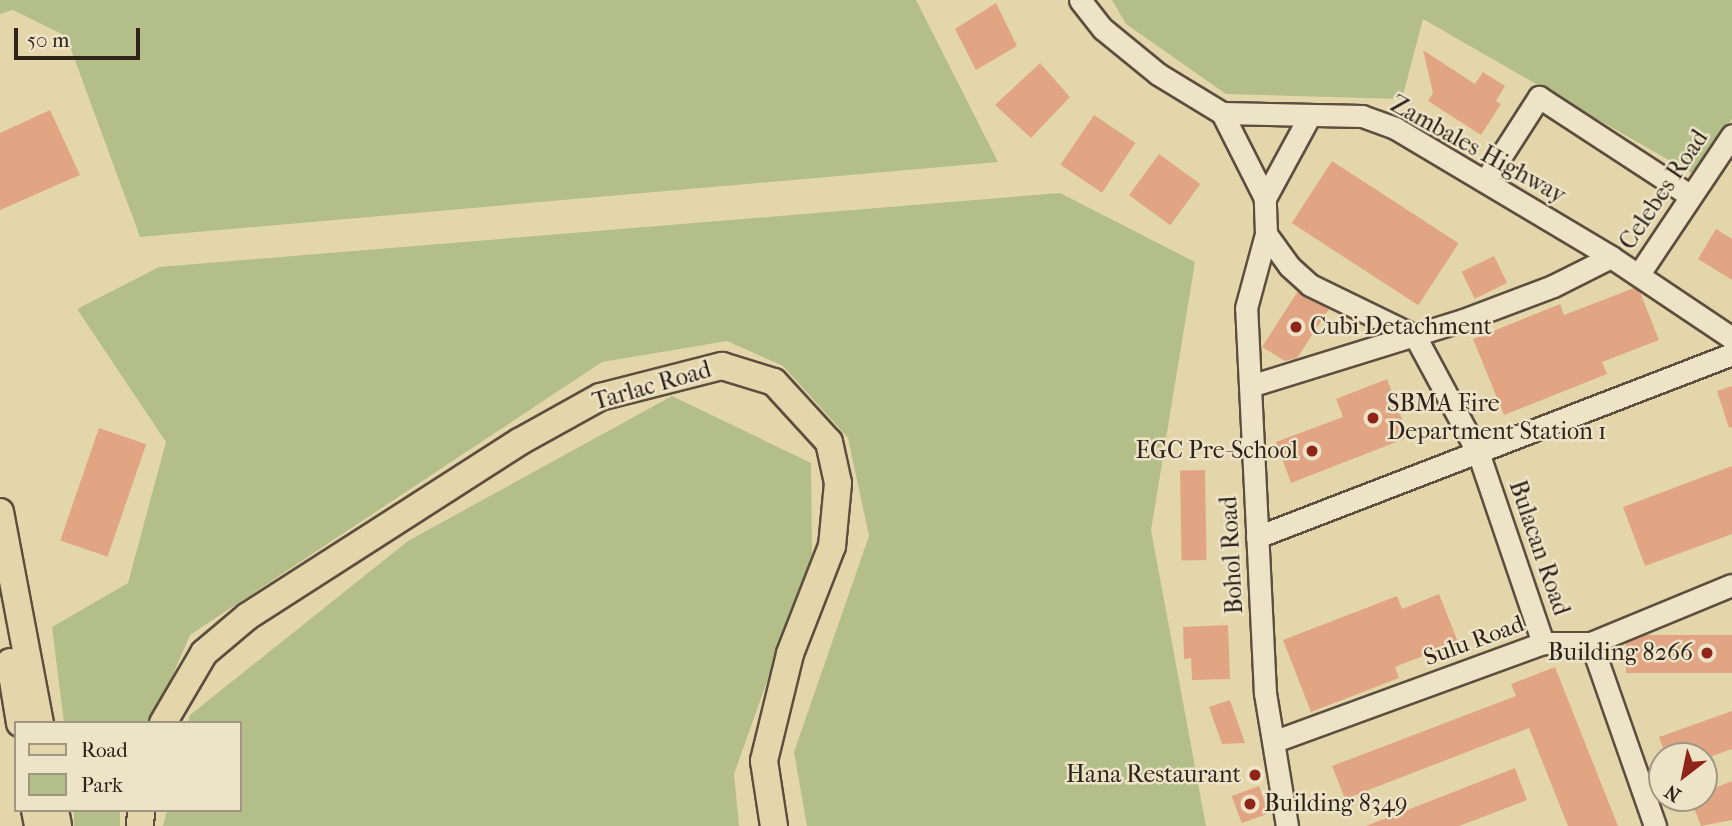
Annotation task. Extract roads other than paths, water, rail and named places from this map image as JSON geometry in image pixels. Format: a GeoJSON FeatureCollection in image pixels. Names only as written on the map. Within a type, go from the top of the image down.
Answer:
{"type":"FeatureCollection","features":[{"type":"Feature","properties":{"kind":"main road","name":"Tarlac Road"},"geometry":{"type":"LineString","coordinates":[[164,721],[204,653],[248,616],[474,470],[600,397],[722,366],[774,382],[829,442],[838,483],[832,546],[790,654],[764,761],[774,826]]}},
{"type":"Feature","properties":{"kind":"main road"},"geometry":{"type":"LineString","coordinates":[[0,512],[18,711]]}},
{"type":"Feature","properties":{"kind":"main road"},"geometry":{"type":"LineString","coordinates":[[5,587],[39,721]]}},
{"type":"Feature","properties":{"kind":"main road"},"geometry":{"type":"LineString","coordinates":[[0,673],[18,711]]}},
{"type":"Feature","properties":{"kind":"street"},"geometry":{"type":"LineString","coordinates":[[1080,0],[1103,29],[1158,74],[1222,113]]}},
{"type":"Feature","properties":{"kind":"street"},"geometry":{"type":"LineString","coordinates":[[1485,181],[1539,96],[1691,196]]}},
{"type":"Feature","properties":{"kind":"street","name":"Zambales Highway"},"geometry":{"type":"LineString","coordinates":[[1222,113],[1362,116],[1395,128],[1639,274],[1732,338]]}},
{"type":"Feature","properties":{"kind":"street","name":"Bohol Road"},"geometry":{"type":"LineString","coordinates":[[1222,113],[1265,198],[1266,234],[1246,308],[1265,693],[1287,826]]}},
{"type":"Feature","properties":{"kind":"street"},"geometry":{"type":"LineString","coordinates":[[1265,198],[1310,115]]}},
{"type":"Feature","properties":{"kind":"street","name":"Celebes Road"},"geometry":{"type":"LineString","coordinates":[[1639,274],[1732,135]]}},
{"type":"Feature","properties":{"kind":"street"},"geometry":{"type":"LineString","coordinates":[[1266,234],[1289,266],[1310,285],[1415,336]]}},
{"type":"Feature","properties":{"kind":"street"},"geometry":{"type":"LineString","coordinates":[[1250,386],[1415,336],[1553,286],[1611,257]]}},
{"type":"Feature","properties":{"kind":"street","name":"Bulacan Road"},"geometry":{"type":"LineString","coordinates":[[1415,336],[1479,455],[1543,643]]}},
{"type":"Feature","properties":{"kind":"street"},"geometry":{"type":"LineString","coordinates":[[1257,537],[1479,455],[1732,354]]}},
{"type":"Feature","properties":{"kind":"street","name":"Sulu Road"},"geometry":{"type":"LineString","coordinates":[[1275,741],[1543,643],[1591,643],[1732,585]]}},
{"type":"Feature","properties":{"kind":"street"},"geometry":{"type":"LineString","coordinates":[[1591,643],[1655,826]]}},
{"type":"Feature","properties":{"kind":"place","name":"Cubi Detachment"},"geometry":{"type":"Point","coordinates":[1296,327]}},
{"type":"Feature","properties":{"kind":"place","name":"SBMA Fire Department Station 1"},"geometry":{"type":"Point","coordinates":[1373,418]}},
{"type":"Feature","properties":{"kind":"place","name":"EGC Pre-School"},"geometry":{"type":"Point","coordinates":[1312,451]}},
{"type":"Feature","properties":{"kind":"place","name":"Building 8266"},"geometry":{"type":"Point","coordinates":[1707,653]}},
{"type":"Feature","properties":{"kind":"place","name":"Hana Restaurant"},"geometry":{"type":"Point","coordinates":[1255,775]}},
{"type":"Feature","properties":{"kind":"place","name":"Building 8349"},"geometry":{"type":"Point","coordinates":[1250,804]}}]}
